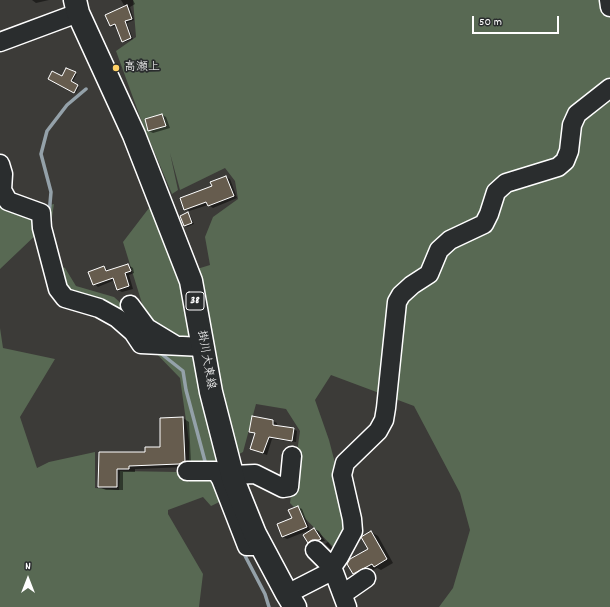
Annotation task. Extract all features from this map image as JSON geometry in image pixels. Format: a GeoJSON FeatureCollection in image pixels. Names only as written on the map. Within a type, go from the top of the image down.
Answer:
{"type":"FeatureCollection","features":[{"type":"Feature","properties":{"kind":"main road","name":"掛川大東線"},"geometry":{"type":"LineString","coordinates":[[76,7],[134,135],[192,281],[211,392],[218,472],[291,601]]}},
{"type":"Feature","properties":{"kind":"street"},"geometry":{"type":"LineString","coordinates":[[608,0],[610,7]]}},
{"type":"Feature","properties":{"kind":"street"},"geometry":{"type":"LineString","coordinates":[[0,42],[76,7]]}},
{"type":"Feature","properties":{"kind":"street"},"geometry":{"type":"LineString","coordinates":[[291,601],[328,573],[353,531],[352,519],[342,475],[344,463],[378,430],[384,420],[396,302],[412,285],[429,274],[439,250],[450,240],[484,224],[496,192],[506,183],[558,167],[565,161],[569,151],[572,125],[577,114],[610,88]]}},
{"type":"Feature","properties":{"kind":"street"},"geometry":{"type":"LineString","coordinates":[[0,164],[2,174],[2,190],[8,201],[41,213],[42,228],[58,289],[65,298],[99,308],[117,318],[133,332],[141,344],[203,347]]}},
{"type":"Feature","properties":{"kind":"street"},"geometry":{"type":"LineString","coordinates":[[130,305],[147,328],[177,346]]}},
{"type":"Feature","properties":{"kind":"street"},"geometry":{"type":"LineString","coordinates":[[187,471],[255,474],[283,488],[289,487],[292,456]]}},
{"type":"Feature","properties":{"kind":"street"},"geometry":{"type":"LineString","coordinates":[[315,550],[332,567],[345,601],[366,578]]}},
{"type":"Feature","properties":{"kind":"green space"},"geometry":{"type":"Polygon","coordinates":[[[133,0],[610,0],[610,607],[439,607],[453,588],[470,530],[460,493],[414,406],[331,375],[315,400],[329,440],[352,529],[338,552],[290,503],[300,431],[286,409],[256,404],[243,452],[237,455],[223,411],[197,269],[210,265],[205,237],[213,217],[238,199],[235,181],[225,168],[180,190],[170,153],[178,190],[172,194],[143,125],[116,51],[136,37],[133,0]]]}},
{"type":"Feature","properties":{"kind":"green space"},"geometry":{"type":"Polygon","coordinates":[[[0,166],[2,190],[41,213],[50,205],[54,204],[51,224],[57,265],[65,268],[76,286],[114,297],[149,326],[123,242],[149,208],[157,217],[172,249],[192,340],[174,340],[113,316],[64,300],[40,231],[0,269],[0,166]]]}},
{"type":"Feature","properties":{"kind":"green space"},"geometry":{"type":"Polygon","coordinates":[[[0,328],[3,348],[55,359],[20,417],[37,468],[49,462],[95,452],[95,488],[119,490],[120,471],[178,472],[190,483],[187,479],[189,471],[189,442],[180,378],[151,348],[198,347],[228,498],[211,506],[203,497],[168,510],[168,514],[203,574],[199,607],[0,607],[0,328]]]}},
{"type":"Feature","properties":{"kind":"building"},"geometry":{"type":"Polygon","coordinates":[[[127,5],[132,19],[125,21],[131,38],[122,42],[115,24],[110,26],[105,15],[127,5]]]}},
{"type":"Feature","properties":{"kind":"building"},"geometry":{"type":"Polygon","coordinates":[[[66,68],[76,72],[71,81],[78,85],[74,93],[48,79],[52,71],[62,76],[66,68]]]}},
{"type":"Feature","properties":{"kind":"building"},"geometry":{"type":"Polygon","coordinates":[[[162,114],[166,126],[148,131],[145,119],[162,114]]]}},
{"type":"Feature","properties":{"kind":"building"},"geometry":{"type":"Polygon","coordinates":[[[226,176],[234,196],[208,206],[206,202],[184,210],[180,198],[212,186],[210,182],[226,176]]]}},
{"type":"Feature","properties":{"kind":"building"},"geometry":{"type":"Polygon","coordinates":[[[188,212],[192,223],[184,226],[180,216],[188,212]]]}},
{"type":"Feature","properties":{"kind":"building"},"geometry":{"type":"Polygon","coordinates":[[[128,264],[131,271],[125,273],[129,286],[117,290],[113,278],[93,285],[88,272],[104,266],[106,271],[128,264]]]}},
{"type":"Feature","properties":{"kind":"building"},"geometry":{"type":"Polygon","coordinates":[[[252,416],[273,420],[273,425],[294,428],[292,441],[269,437],[263,453],[250,449],[255,433],[249,432],[252,416]]]}},
{"type":"Feature","properties":{"kind":"building"},"geometry":{"type":"Polygon","coordinates":[[[183,417],[185,461],[179,464],[129,466],[129,469],[117,469],[117,487],[98,487],[99,452],[145,452],[145,447],[160,447],[160,418],[183,417]]]}},
{"type":"Feature","properties":{"kind":"building"},"geometry":{"type":"Polygon","coordinates":[[[298,506],[307,527],[282,537],[277,524],[292,518],[288,510],[298,506]]]}},
{"type":"Feature","properties":{"kind":"building"},"geometry":{"type":"Polygon","coordinates":[[[314,528],[321,539],[312,540],[308,543],[303,535],[314,528]]]}},
{"type":"Feature","properties":{"kind":"building"},"geometry":{"type":"Polygon","coordinates":[[[371,531],[387,559],[374,567],[372,564],[353,574],[347,564],[350,559],[368,549],[361,537],[371,531]]]}},
{"type":"Feature","properties":{"kind":"waterway"},"geometry":{"type":"LineString","coordinates":[[49,215],[51,192],[41,154],[47,131],[67,105],[86,89]]}},
{"type":"Feature","properties":{"kind":"waterway"},"geometry":{"type":"LineString","coordinates":[[159,352],[183,371],[186,390],[206,465]]}},
{"type":"Feature","properties":{"kind":"waterway"},"geometry":{"type":"LineString","coordinates":[[242,550],[265,594],[269,607]]}},
{"type":"Feature","properties":{"kind":"place","name":"高瀬上"},"geometry":{"type":"Point","coordinates":[116,68]}}]}
